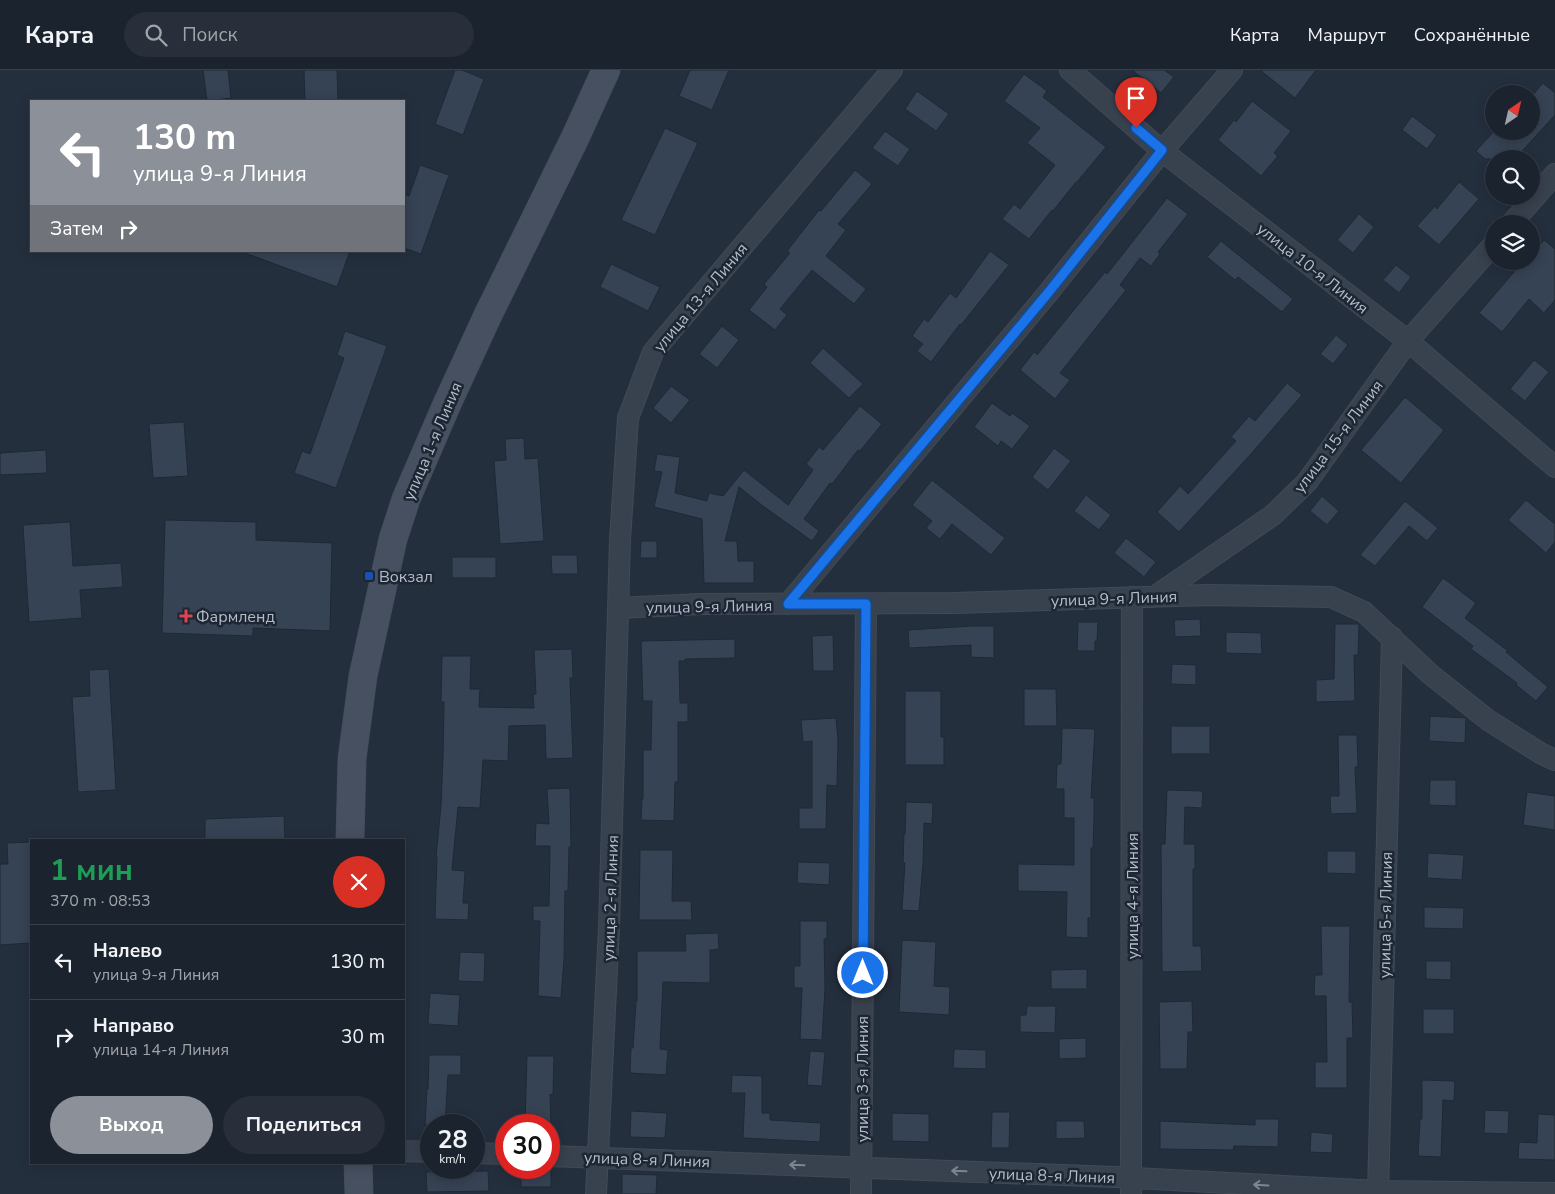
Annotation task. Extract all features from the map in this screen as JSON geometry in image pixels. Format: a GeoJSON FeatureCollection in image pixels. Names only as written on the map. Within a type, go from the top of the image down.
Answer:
{"type":"FeatureCollection","features":[{"type":"Feature","properties":{"kind":"main road","name":"улица 1-я Линия"},"geometry":{"type":"LineString","coordinates":[[350,839],[352,759],[363,676],[393,539],[404,504],[467,360],[606,70]]}},
{"type":"Feature","properties":{"kind":"main road"},"geometry":{"type":"LineString","coordinates":[[358,1164],[359,1194]]}},
{"type":"Feature","properties":{"kind":"street","name":"улица 13-я Линия"},"geometry":{"type":"LineString","coordinates":[[618,605],[628,418],[653,352],[892,70]]}},
{"type":"Feature","properties":{"kind":"street","name":"улица 10-я Линия"},"geometry":{"type":"LineString","coordinates":[[1070,70],[1162,150],[1408,341],[1555,467]]}},
{"type":"Feature","properties":{"kind":"street"},"geometry":{"type":"LineString","coordinates":[[788,604],[1048,293],[1162,150],[1232,70]]}},
{"type":"Feature","properties":{"kind":"street"},"geometry":{"type":"LineString","coordinates":[[1519,215],[1555,174]]}},
{"type":"Feature","properties":{"kind":"street","name":"улица 15-я Линия"},"geometry":{"type":"LineString","coordinates":[[1154,597],[1273,515],[1307,482],[1408,341],[1485,254]]}},
{"type":"Feature","properties":{"kind":"street","name":"улица 9-я Линия"},"geometry":{"type":"LineString","coordinates":[[618,605],[954,603],[1208,595],[1331,597],[1364,612],[1430,674],[1488,720],[1542,754],[1555,760]]}},
{"type":"Feature","properties":{"kind":"street","name":"улица 4-я Линия"},"geometry":{"type":"LineString","coordinates":[[1131,1186],[1132,597]]}},
{"type":"Feature","properties":{"kind":"street","name":"улица 3-я Линия"},"geometry":{"type":"LineString","coordinates":[[861,1194],[866,604]]}},
{"type":"Feature","properties":{"kind":"street","name":"улица 2-я Линия"},"geometry":{"type":"LineString","coordinates":[[596,1194],[610,918],[618,605]]}},
{"type":"Feature","properties":{"kind":"street","name":"улица 5-я Линия"},"geometry":{"type":"LineString","coordinates":[[1378,1192],[1392,637]]}},
{"type":"Feature","properties":{"kind":"street"},"geometry":{"type":"LineString","coordinates":[[405,1151],[420,1152]]}},
{"type":"Feature","properties":{"kind":"street","name":"улица 8-я Линия"},"geometry":{"type":"LineString","coordinates":[[560,1156],[862,1167],[1131,1186],[1378,1192],[1555,1193]]}},
{"type":"Feature","properties":{"kind":"building"},"geometry":{"type":"Polygon","coordinates":[[[203,70],[228,70],[231,98],[207,100],[203,70]]]}},
{"type":"Feature","properties":{"kind":"building"},"geometry":{"type":"Polygon","coordinates":[[[304,70],[337,70],[338,100],[305,100],[304,70]]]}},
{"type":"Feature","properties":{"kind":"building"},"geometry":{"type":"Polygon","coordinates":[[[455,70],[462,70],[484,79],[463,135],[435,124],[455,70]]]}},
{"type":"Feature","properties":{"kind":"building"},"geometry":{"type":"Polygon","coordinates":[[[690,70],[729,70],[712,110],[679,96],[690,70]]]}},
{"type":"Feature","properties":{"kind":"building"},"geometry":{"type":"Polygon","coordinates":[[[1132,70],[1164,70],[1174,77],[1161,93],[1132,70]]]}},
{"type":"Feature","properties":{"kind":"building"},"geometry":{"type":"Polygon","coordinates":[[[1260,70],[1316,70],[1295,98],[1260,70]]]}},
{"type":"Feature","properties":{"kind":"building"},"geometry":{"type":"Polygon","coordinates":[[[1024,74],[1047,91],[1043,97],[1106,147],[1029,239],[1002,219],[1014,204],[1020,209],[1055,165],[1027,143],[1040,128],[1004,101],[1024,74]]]}},
{"type":"Feature","properties":{"kind":"building"},"geometry":{"type":"Polygon","coordinates":[[[1543,83],[1555,93],[1555,115],[1540,132],[1540,86],[1543,83]]]}},
{"type":"Feature","properties":{"kind":"building"},"geometry":{"type":"Polygon","coordinates":[[[917,91],[949,114],[936,131],[905,109],[917,91]]]}},
{"type":"Feature","properties":{"kind":"building"},"geometry":{"type":"Polygon","coordinates":[[[1252,101],[1291,131],[1274,153],[1278,156],[1261,176],[1218,140],[1234,120],[1236,122],[1252,101]]]}},
{"type":"Feature","properties":{"kind":"building"},"geometry":{"type":"Polygon","coordinates":[[[1412,116],[1437,135],[1427,149],[1402,130],[1412,116]]]}},
{"type":"Feature","properties":{"kind":"building"},"geometry":{"type":"Polygon","coordinates":[[[665,128],[698,143],[655,235],[621,220],[665,128]]]}},
{"type":"Feature","properties":{"kind":"building"},"geometry":{"type":"Polygon","coordinates":[[[885,131],[910,149],[898,166],[872,148],[885,131]]]}},
{"type":"Feature","properties":{"kind":"building"},"geometry":{"type":"Polygon","coordinates":[[[1486,140],[1532,140],[1523,150],[1485,150],[1485,159],[1476,151],[1486,140]]]}},
{"type":"Feature","properties":{"kind":"building"},"geometry":{"type":"Polygon","coordinates":[[[420,165],[449,175],[421,254],[405,248],[405,194],[409,196],[420,165]]]}},
{"type":"Feature","properties":{"kind":"building"},"geometry":{"type":"Polygon","coordinates":[[[855,170],[872,184],[838,224],[846,230],[826,256],[866,289],[854,304],[812,270],[780,309],[787,315],[775,330],[749,310],[767,287],[764,284],[790,253],[787,251],[819,210],[821,211],[855,170]]]}},
{"type":"Feature","properties":{"kind":"building"},"geometry":{"type":"Polygon","coordinates":[[[1459,182],[1479,199],[1439,245],[1417,226],[1435,206],[1437,209],[1459,182]]]}},
{"type":"Feature","properties":{"kind":"building"},"geometry":{"type":"Polygon","coordinates":[[[1167,198],[1188,214],[1158,252],[1160,254],[1151,266],[1140,258],[1120,285],[1126,290],[1060,373],[1070,380],[1055,399],[1020,370],[1034,352],[1037,355],[1105,272],[1107,274],[1167,198]]]}},
{"type":"Feature","properties":{"kind":"building"},"geometry":{"type":"Polygon","coordinates":[[[1359,214],[1374,227],[1353,253],[1337,240],[1359,214]]]}},
{"type":"Feature","properties":{"kind":"building"},"geometry":{"type":"Polygon","coordinates":[[[1544,240],[1555,249],[1555,300],[1544,313],[1529,299],[1502,332],[1479,313],[1516,270],[1540,270],[1540,245],[1544,240]]]}},
{"type":"Feature","properties":{"kind":"building"},"geometry":{"type":"Polygon","coordinates":[[[1221,241],[1293,299],[1282,312],[1238,277],[1235,280],[1207,257],[1221,241]]]}},
{"type":"Feature","properties":{"kind":"building"},"geometry":{"type":"Polygon","coordinates":[[[990,251],[1009,265],[931,362],[917,351],[923,344],[912,336],[924,319],[928,322],[950,293],[956,298],[990,251]]]}},
{"type":"Feature","properties":{"kind":"building"},"geometry":{"type":"Polygon","coordinates":[[[245,252],[350,252],[337,287],[245,252]]]}},
{"type":"Feature","properties":{"kind":"building"},"geometry":{"type":"Polygon","coordinates":[[[611,264],[660,287],[648,311],[600,287],[611,264]]]}},
{"type":"Feature","properties":{"kind":"building"},"geometry":{"type":"Polygon","coordinates":[[[1396,265],[1411,277],[1399,293],[1383,280],[1396,265]]]}},
{"type":"Feature","properties":{"kind":"building"},"geometry":{"type":"Polygon","coordinates":[[[722,326],[739,340],[717,368],[699,354],[722,326]]]}},
{"type":"Feature","properties":{"kind":"building"},"geometry":{"type":"Polygon","coordinates":[[[345,331],[387,346],[336,488],[294,473],[302,451],[310,454],[344,358],[337,355],[345,331]]]}},
{"type":"Feature","properties":{"kind":"building"},"geometry":{"type":"Polygon","coordinates":[[[1336,335],[1348,345],[1333,364],[1320,354],[1336,335]]]}},
{"type":"Feature","properties":{"kind":"building"},"geometry":{"type":"Polygon","coordinates":[[[823,348],[863,384],[849,398],[810,363],[823,348]]]}},
{"type":"Feature","properties":{"kind":"building"},"geometry":{"type":"Polygon","coordinates":[[[1534,360],[1549,372],[1525,401],[1510,389],[1534,360]]]}},
{"type":"Feature","properties":{"kind":"building"},"geometry":{"type":"Polygon","coordinates":[[[1287,383],[1302,395],[1179,532],[1157,512],[1180,486],[1188,494],[1236,441],[1231,437],[1249,416],[1255,421],[1287,383]]]}},
{"type":"Feature","properties":{"kind":"building"},"geometry":{"type":"Polygon","coordinates":[[[671,386],[690,400],[671,423],[653,408],[671,386]]]}},
{"type":"Feature","properties":{"kind":"building"},"geometry":{"type":"Polygon","coordinates":[[[1405,397],[1444,430],[1401,483],[1361,450],[1405,397]]]}},
{"type":"Feature","properties":{"kind":"building"},"geometry":{"type":"Polygon","coordinates":[[[992,403],[1010,416],[1012,413],[1030,426],[1012,449],[1001,441],[998,446],[974,427],[992,403]]]}},
{"type":"Feature","properties":{"kind":"building"},"geometry":{"type":"Polygon","coordinates":[[[860,406],[882,424],[860,451],[858,450],[832,484],[830,483],[804,519],[819,531],[812,541],[739,487],[725,541],[737,541],[738,561],[754,561],[754,583],[704,583],[702,519],[654,507],[662,472],[654,471],[657,454],[680,457],[675,493],[707,501],[709,493],[723,496],[744,470],[788,505],[813,470],[806,464],[819,447],[823,450],[860,406]]]}},
{"type":"Feature","properties":{"kind":"building"},"geometry":{"type":"Polygon","coordinates":[[[184,422],[188,476],[153,478],[149,424],[184,422]]]}},
{"type":"Feature","properties":{"kind":"building"},"geometry":{"type":"Polygon","coordinates":[[[524,438],[525,459],[538,458],[544,541],[500,544],[494,461],[506,460],[505,439],[524,438]]]}},
{"type":"Feature","properties":{"kind":"building"},"geometry":{"type":"Polygon","coordinates":[[[1054,448],[1071,461],[1048,490],[1032,477],[1054,448]]]}},
{"type":"Feature","properties":{"kind":"building"},"geometry":{"type":"Polygon","coordinates":[[[46,450],[47,473],[0,475],[0,453],[46,450]]]}},
{"type":"Feature","properties":{"kind":"building"},"geometry":{"type":"Polygon","coordinates":[[[932,480],[1005,538],[991,555],[952,524],[940,539],[926,528],[932,521],[912,505],[932,480]]]}},
{"type":"Feature","properties":{"kind":"building"},"geometry":{"type":"Polygon","coordinates":[[[1086,495],[1111,515],[1099,530],[1074,511],[1086,495]]]}},
{"type":"Feature","properties":{"kind":"building"},"geometry":{"type":"Polygon","coordinates":[[[1322,496],[1339,511],[1327,525],[1310,511],[1322,496]]]}},
{"type":"Feature","properties":{"kind":"building"},"geometry":{"type":"Polygon","coordinates":[[[1526,500],[1555,524],[1555,542],[1546,553],[1508,520],[1526,500]]]}},
{"type":"Feature","properties":{"kind":"building"},"geometry":{"type":"Polygon","coordinates":[[[1405,501],[1438,528],[1427,541],[1409,526],[1375,566],[1360,555],[1405,501]]]}},
{"type":"Feature","properties":{"kind":"building"},"geometry":{"type":"Polygon","coordinates":[[[165,520],[256,522],[256,540],[332,543],[330,631],[253,628],[253,636],[162,633],[165,520]]]}},
{"type":"Feature","properties":{"kind":"building"},"geometry":{"type":"Polygon","coordinates":[[[70,522],[73,566],[121,563],[123,587],[80,590],[82,618],[29,622],[23,525],[70,522]]]}},
{"type":"Feature","properties":{"kind":"building"},"geometry":{"type":"Polygon","coordinates":[[[1126,538],[1156,562],[1144,577],[1114,553],[1126,538]]]}},
{"type":"Feature","properties":{"kind":"building"},"geometry":{"type":"Polygon","coordinates":[[[641,541],[657,541],[657,558],[640,558],[641,541]]]}},
{"type":"Feature","properties":{"kind":"building"},"geometry":{"type":"Polygon","coordinates":[[[551,555],[577,555],[578,574],[552,574],[551,555]]]}},
{"type":"Feature","properties":{"kind":"building"},"geometry":{"type":"Polygon","coordinates":[[[452,557],[496,557],[496,578],[452,578],[452,557]]]}},
{"type":"Feature","properties":{"kind":"building"},"geometry":{"type":"Polygon","coordinates":[[[1443,578],[1476,603],[1465,618],[1508,651],[1506,652],[1548,687],[1536,701],[1516,685],[1517,683],[1471,649],[1473,646],[1422,607],[1443,578]]]}},
{"type":"Feature","properties":{"kind":"building"},"geometry":{"type":"Polygon","coordinates":[[[1200,619],[1201,636],[1175,637],[1174,620],[1200,619]]]}},
{"type":"Feature","properties":{"kind":"building"},"geometry":{"type":"Polygon","coordinates":[[[1078,622],[1098,622],[1095,651],[1077,651],[1078,622]]]}},
{"type":"Feature","properties":{"kind":"building"},"geometry":{"type":"Polygon","coordinates":[[[1335,624],[1359,624],[1358,655],[1354,655],[1355,701],[1316,702],[1316,680],[1334,679],[1335,624]]]}},
{"type":"Feature","properties":{"kind":"building"},"geometry":{"type":"Polygon","coordinates":[[[994,626],[994,658],[971,657],[971,645],[909,648],[908,630],[994,626]]]}},
{"type":"Feature","properties":{"kind":"building"},"geometry":{"type":"Polygon","coordinates":[[[1226,632],[1261,633],[1262,654],[1226,653],[1226,632]]]}},
{"type":"Feature","properties":{"kind":"building"},"geometry":{"type":"Polygon","coordinates":[[[833,635],[834,671],[813,671],[812,636],[833,635]]]}},
{"type":"Feature","properties":{"kind":"building"},"geometry":{"type":"Polygon","coordinates":[[[735,639],[735,658],[685,659],[685,661],[679,661],[680,703],[688,703],[688,722],[678,722],[678,782],[675,782],[674,821],[641,820],[643,750],[651,750],[652,701],[643,701],[641,641],[735,639]]]}},
{"type":"Feature","properties":{"kind":"building"},"geometry":{"type":"Polygon","coordinates":[[[572,649],[573,678],[570,678],[573,758],[546,759],[545,725],[509,726],[508,761],[483,760],[480,808],[458,807],[452,870],[465,871],[463,903],[469,903],[468,920],[435,919],[436,856],[443,757],[444,702],[441,702],[442,656],[471,656],[470,689],[480,689],[479,707],[534,708],[533,694],[536,694],[534,650],[572,649]]]}},
{"type":"Feature","properties":{"kind":"building"},"geometry":{"type":"Polygon","coordinates":[[[1172,664],[1196,665],[1196,685],[1171,684],[1172,664]]]}},
{"type":"Feature","properties":{"kind":"building"},"geometry":{"type":"Polygon","coordinates":[[[109,669],[116,790],[78,792],[72,697],[90,696],[89,670],[109,669]]]}},
{"type":"Feature","properties":{"kind":"building"},"geometry":{"type":"Polygon","coordinates":[[[1024,689],[1056,689],[1057,726],[1024,726],[1024,689]]]}},
{"type":"Feature","properties":{"kind":"building"},"geometry":{"type":"Polygon","coordinates":[[[905,691],[941,691],[941,737],[944,737],[944,765],[905,765],[905,691]]]}},
{"type":"Feature","properties":{"kind":"building"},"geometry":{"type":"Polygon","coordinates":[[[1430,716],[1466,718],[1465,743],[1429,741],[1430,716]]]}},
{"type":"Feature","properties":{"kind":"building"},"geometry":{"type":"Polygon","coordinates":[[[836,718],[838,740],[837,786],[827,785],[826,829],[799,829],[799,808],[812,808],[812,741],[803,742],[801,720],[836,718]]]}},
{"type":"Feature","properties":{"kind":"building"},"geometry":{"type":"Polygon","coordinates":[[[1171,726],[1210,726],[1210,754],[1171,754],[1171,726]]]}},
{"type":"Feature","properties":{"kind":"building"},"geometry":{"type":"Polygon","coordinates":[[[1062,728],[1095,729],[1091,798],[1094,798],[1094,818],[1093,848],[1091,848],[1091,918],[1088,918],[1088,938],[1066,937],[1067,892],[1018,891],[1018,864],[1074,865],[1074,818],[1064,818],[1064,789],[1056,789],[1057,764],[1061,764],[1062,728]]]}},
{"type":"Feature","properties":{"kind":"building"},"geometry":{"type":"Polygon","coordinates":[[[1338,735],[1357,735],[1358,767],[1355,767],[1357,813],[1331,814],[1330,796],[1339,796],[1338,735]]]}},
{"type":"Feature","properties":{"kind":"building"},"geometry":{"type":"Polygon","coordinates":[[[1430,780],[1456,780],[1456,806],[1429,805],[1430,780]]]}},
{"type":"Feature","properties":{"kind":"building"},"geometry":{"type":"Polygon","coordinates":[[[570,788],[571,847],[569,847],[568,891],[565,891],[564,959],[561,998],[538,996],[540,921],[533,921],[533,906],[549,906],[550,846],[535,846],[536,823],[549,824],[547,789],[570,788]]]}},
{"type":"Feature","properties":{"kind":"building"},"geometry":{"type":"Polygon","coordinates":[[[1167,790],[1203,791],[1202,808],[1185,807],[1184,844],[1195,844],[1195,869],[1193,869],[1193,946],[1201,946],[1202,971],[1162,972],[1161,844],[1165,844],[1167,790]]]}},
{"type":"Feature","properties":{"kind":"building"},"geometry":{"type":"Polygon","coordinates":[[[1527,792],[1555,796],[1555,830],[1523,825],[1527,792]]]}},
{"type":"Feature","properties":{"kind":"building"},"geometry":{"type":"Polygon","coordinates":[[[906,802],[933,803],[932,824],[924,823],[919,911],[902,910],[906,802]]]}},
{"type":"Feature","properties":{"kind":"building"},"geometry":{"type":"Polygon","coordinates":[[[284,816],[285,839],[205,839],[205,819],[284,816]]]}},
{"type":"Feature","properties":{"kind":"building"},"geometry":{"type":"Polygon","coordinates":[[[30,842],[30,943],[0,945],[0,864],[8,864],[7,843],[30,842]]]}},
{"type":"Feature","properties":{"kind":"building"},"geometry":{"type":"Polygon","coordinates":[[[640,850],[673,850],[672,901],[691,901],[692,920],[639,920],[640,850]]]}},
{"type":"Feature","properties":{"kind":"building"},"geometry":{"type":"Polygon","coordinates":[[[1327,851],[1356,851],[1356,874],[1327,873],[1327,851]]]}},
{"type":"Feature","properties":{"kind":"building"},"geometry":{"type":"Polygon","coordinates":[[[1428,853],[1464,855],[1462,880],[1427,878],[1428,853]]]}},
{"type":"Feature","properties":{"kind":"building"},"geometry":{"type":"Polygon","coordinates":[[[798,862],[830,863],[829,885],[797,883],[798,862]]]}},
{"type":"Feature","properties":{"kind":"building"},"geometry":{"type":"Polygon","coordinates":[[[1424,907],[1464,908],[1463,929],[1424,928],[1424,907]]]}},
{"type":"Feature","properties":{"kind":"building"},"geometry":{"type":"Polygon","coordinates":[[[800,921],[827,921],[827,939],[824,939],[825,988],[822,1040],[800,1039],[802,988],[794,988],[794,966],[800,966],[800,921]]]}},
{"type":"Feature","properties":{"kind":"building"},"geometry":{"type":"Polygon","coordinates":[[[1321,926],[1350,926],[1349,1002],[1352,1002],[1353,1038],[1347,1038],[1347,1088],[1315,1088],[1315,1062],[1327,1062],[1326,996],[1314,996],[1315,975],[1322,975],[1321,926]]]}},
{"type":"Feature","properties":{"kind":"building"},"geometry":{"type":"Polygon","coordinates":[[[718,933],[719,949],[710,950],[710,983],[663,982],[660,1049],[668,1050],[666,1075],[630,1073],[637,1001],[637,951],[686,951],[685,934],[718,933]]]}},
{"type":"Feature","properties":{"kind":"building"},"geometry":{"type":"Polygon","coordinates":[[[902,940],[936,942],[934,986],[950,987],[949,1015],[899,1012],[902,940]]]}},
{"type":"Feature","properties":{"kind":"building"},"geometry":{"type":"Polygon","coordinates":[[[460,952],[485,953],[484,982],[458,981],[460,952]]]}},
{"type":"Feature","properties":{"kind":"building"},"geometry":{"type":"Polygon","coordinates":[[[1426,961],[1451,961],[1451,980],[1426,979],[1426,961]]]}},
{"type":"Feature","properties":{"kind":"building"},"geometry":{"type":"Polygon","coordinates":[[[1087,969],[1087,989],[1051,989],[1051,970],[1087,969]]]}},
{"type":"Feature","properties":{"kind":"building"},"geometry":{"type":"Polygon","coordinates":[[[430,993],[460,995],[458,1026],[428,1024],[430,993]]]}},
{"type":"Feature","properties":{"kind":"building"},"geometry":{"type":"Polygon","coordinates":[[[1192,1001],[1193,1032],[1188,1032],[1187,1069],[1160,1069],[1159,1002],[1192,1001]]]}},
{"type":"Feature","properties":{"kind":"building"},"geometry":{"type":"Polygon","coordinates":[[[1027,1006],[1056,1006],[1055,1033],[1020,1032],[1020,1015],[1026,1015],[1027,1006]]]}},
{"type":"Feature","properties":{"kind":"building"},"geometry":{"type":"Polygon","coordinates":[[[1423,1009],[1454,1009],[1454,1034],[1423,1034],[1423,1009]]]}},
{"type":"Feature","properties":{"kind":"building"},"geometry":{"type":"Polygon","coordinates":[[[1086,1038],[1086,1058],[1059,1059],[1059,1039],[1086,1038]]]}},
{"type":"Feature","properties":{"kind":"building"},"geometry":{"type":"Polygon","coordinates":[[[954,1049],[986,1050],[986,1069],[953,1068],[954,1049]]]}},
{"type":"Feature","properties":{"kind":"building"},"geometry":{"type":"Polygon","coordinates":[[[810,1051],[825,1052],[822,1086],[807,1085],[810,1051]]]}},
{"type":"Feature","properties":{"kind":"building"},"geometry":{"type":"Polygon","coordinates":[[[429,1055],[461,1055],[461,1075],[448,1075],[446,1114],[426,1114],[429,1055]]]}},
{"type":"Feature","properties":{"kind":"building"},"geometry":{"type":"Polygon","coordinates":[[[527,1056],[554,1056],[553,1095],[550,1094],[551,1114],[525,1114],[527,1056]]]}},
{"type":"Feature","properties":{"kind":"building"},"geometry":{"type":"Polygon","coordinates":[[[732,1075],[762,1076],[762,1113],[770,1113],[770,1120],[821,1123],[820,1142],[743,1138],[745,1093],[731,1093],[732,1075]]]}},
{"type":"Feature","properties":{"kind":"building"},"geometry":{"type":"Polygon","coordinates":[[[1422,1080],[1455,1081],[1454,1101],[1443,1100],[1441,1157],[1418,1156],[1420,1119],[1422,1119],[1422,1080]]]}},
{"type":"Feature","properties":{"kind":"building"},"geometry":{"type":"Polygon","coordinates":[[[1485,1110],[1509,1111],[1508,1134],[1484,1133],[1485,1110]]]}},
{"type":"Feature","properties":{"kind":"building"},"geometry":{"type":"Polygon","coordinates":[[[631,1111],[667,1113],[665,1138],[630,1137],[631,1111]]]}},
{"type":"Feature","properties":{"kind":"building"},"geometry":{"type":"Polygon","coordinates":[[[992,1112],[1010,1112],[1009,1148],[991,1148],[992,1112]]]}},
{"type":"Feature","properties":{"kind":"building"},"geometry":{"type":"Polygon","coordinates":[[[892,1113],[929,1114],[929,1142],[892,1141],[892,1113]]]}},
{"type":"Feature","properties":{"kind":"building"},"geometry":{"type":"Polygon","coordinates":[[[1538,1114],[1555,1115],[1555,1160],[1518,1159],[1519,1142],[1537,1143],[1538,1114]]]}},
{"type":"Feature","properties":{"kind":"building"},"geometry":{"type":"Polygon","coordinates":[[[1255,1119],[1279,1119],[1278,1147],[1234,1146],[1233,1150],[1160,1149],[1160,1121],[1255,1125],[1255,1119]]]}},
{"type":"Feature","properties":{"kind":"building"},"geometry":{"type":"Polygon","coordinates":[[[1056,1121],[1084,1121],[1085,1138],[1056,1139],[1056,1121]]]}},
{"type":"Feature","properties":{"kind":"building"},"geometry":{"type":"Polygon","coordinates":[[[1311,1132],[1333,1134],[1332,1153],[1310,1152],[1311,1132]]]}},
{"type":"Feature","properties":{"kind":"building"},"geometry":{"type":"Polygon","coordinates":[[[485,1171],[488,1171],[489,1191],[427,1192],[426,1179],[485,1179],[485,1171]]]}},
{"type":"Feature","properties":{"kind":"building"},"geometry":{"type":"Polygon","coordinates":[[[622,1174],[657,1175],[656,1194],[622,1194],[622,1174]]]}},
{"type":"Feature","properties":{"kind":"building"},"geometry":{"type":"Polygon","coordinates":[[[521,1179],[551,1179],[551,1187],[521,1187],[521,1179]]]}},
{"type":"Feature","properties":{"kind":"place","name":"Вокзал"},"geometry":{"type":"Point","coordinates":[369,576]}},
{"type":"Feature","properties":{"kind":"place","name":"Фармленд"},"geometry":{"type":"Point","coordinates":[186,616]}},
{"type":"Feature","properties":{"kind":"route"},"geometry":{"type":"LineString","coordinates":[[863,973],[866,604],[788,604],[1048,293],[1162,150],[1136,128]]}}]}
